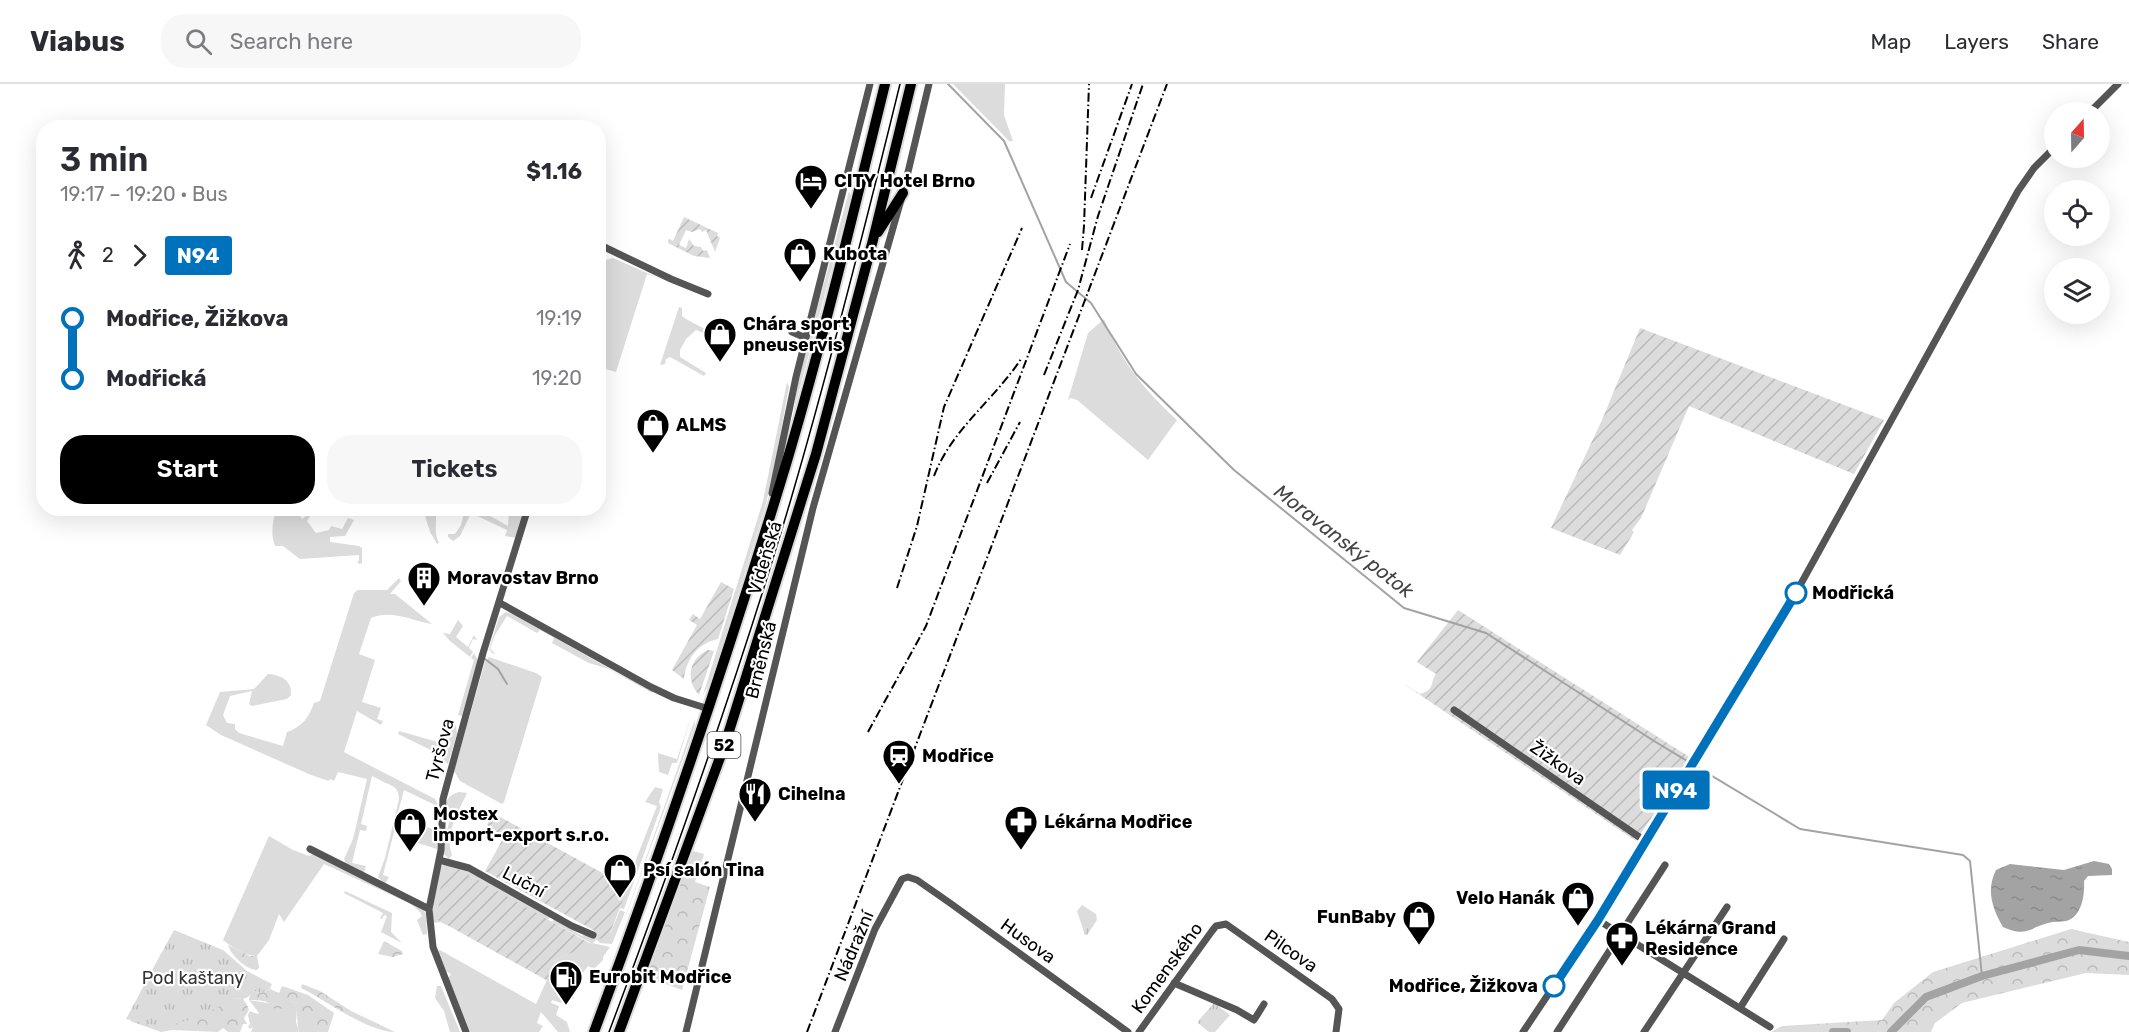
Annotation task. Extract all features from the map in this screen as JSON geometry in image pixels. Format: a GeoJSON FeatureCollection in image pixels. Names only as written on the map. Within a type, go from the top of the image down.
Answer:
{"type":"FeatureCollection","features":[{"type":"Feature","properties":{"kind":"highway","name":"Vídeňská"},"geometry":{"type":"LineString","coordinates":[[594,1032],[646,892],[709,709],[787,461],[827,317],[885,84]]}},
{"type":"Feature","properties":{"kind":"highway","name":"Vídeňská"},"geometry":{"type":"LineString","coordinates":[[619,1032],[725,744],[816,454],[873,240],[911,84]]}},
{"type":"Feature","properties":{"kind":"highway"},"geometry":{"type":"LineString","coordinates":[[873,240],[903,194]]}},
{"type":"Feature","properties":{"kind":"street","name":"Vídeňská"},"geometry":{"type":"LineString","coordinates":[[764,532],[793,389],[870,84]]}},
{"type":"Feature","properties":{"kind":"street"},"geometry":{"type":"LineString","coordinates":[[903,194],[928,84]]}},
{"type":"Feature","properties":{"kind":"street"},"geometry":{"type":"LineString","coordinates":[[2100,102],[2118,84]]}},
{"type":"Feature","properties":{"kind":"street"},"geometry":{"type":"LineString","coordinates":[[1523,1032],[1598,920],[1796,594],[2018,191],[2044,158]]}},
{"type":"Feature","properties":{"kind":"street","name":"Brněnská"},"geometry":{"type":"LineString","coordinates":[[686,1032],[813,507],[903,194]]}},
{"type":"Feature","properties":{"kind":"street"},"geometry":{"type":"LineString","coordinates":[[606,251],[708,294]]}},
{"type":"Feature","properties":{"kind":"street"},"geometry":{"type":"LineString","coordinates":[[792,332],[806,338]]}},
{"type":"Feature","properties":{"kind":"street","name":"Tyršova"},"geometry":{"type":"LineString","coordinates":[[466,1032],[433,947],[429,909],[439,860],[442,799],[483,653],[526,516]]}},
{"type":"Feature","properties":{"kind":"street"},"geometry":{"type":"LineString","coordinates":[[500,603],[651,687],[674,698],[709,709]]}},
{"type":"Feature","properties":{"kind":"street","name":"Žižkova"},"geometry":{"type":"LineString","coordinates":[[1454,710],[1645,841]]}},
{"type":"Feature","properties":{"kind":"street"},"geometry":{"type":"LineString","coordinates":[[310,849],[429,909]]}},
{"type":"Feature","properties":{"kind":"street","name":"Luční"},"geometry":{"type":"LineString","coordinates":[[439,860],[469,868],[572,926],[593,935]]}},
{"type":"Feature","properties":{"kind":"street"},"geometry":{"type":"LineString","coordinates":[[1557,1032],[1665,865]]}},
{"type":"Feature","properties":{"kind":"street","name":"Nádražní"},"geometry":{"type":"LineString","coordinates":[[835,1032],[875,929],[902,879],[908,877]]}},
{"type":"Feature","properties":{"kind":"street","name":"Husova"},"geometry":{"type":"LineString","coordinates":[[908,877],[917,880],[950,903],[1128,1032]]}},
{"type":"Feature","properties":{"kind":"street"},"geometry":{"type":"LineString","coordinates":[[1644,1032],[1726,907]]}},
{"type":"Feature","properties":{"kind":"street"},"geometry":{"type":"LineString","coordinates":[[1598,920],[1770,1027]]}},
{"type":"Feature","properties":{"kind":"street","name":"Komenského"},"geometry":{"type":"LineString","coordinates":[[1139,1032],[1212,931],[1220,924]]}},
{"type":"Feature","properties":{"kind":"street","name":"Pilcova"},"geometry":{"type":"LineString","coordinates":[[1220,924],[1231,927],[1332,999],[1339,1009],[1336,1032]]}},
{"type":"Feature","properties":{"kind":"street"},"geometry":{"type":"LineString","coordinates":[[1740,1008],[1784,939]]}},
{"type":"Feature","properties":{"kind":"street"},"geometry":{"type":"LineString","coordinates":[[1174,983],[1237,1010],[1254,1020],[1264,1004]]}},
{"type":"Feature","properties":{"kind":"green space"},"geometry":{"type":"Polygon","coordinates":[[[953,84],[1005,84],[1004,115],[1013,141],[1009,141],[953,84]]]}},
{"type":"Feature","properties":{"kind":"green space"},"geometry":{"type":"Polygon","coordinates":[[[849,191],[851,196],[793,414],[800,372],[849,191]]]}},
{"type":"Feature","properties":{"kind":"green space"},"geometry":{"type":"Polygon","coordinates":[[[684,217],[718,233],[717,236],[720,238],[715,252],[706,230],[702,232],[700,229],[692,232],[686,230],[679,245],[686,248],[689,239],[694,246],[701,247],[703,251],[707,250],[710,258],[694,256],[668,243],[669,239],[673,241],[684,217]]]}},
{"type":"Feature","properties":{"kind":"green space"},"geometry":{"type":"Polygon","coordinates":[[[613,258],[661,279],[647,274],[616,372],[606,369],[606,260],[613,258]]]}},
{"type":"Feature","properties":{"kind":"green space"},"geometry":{"type":"Polygon","coordinates":[[[679,307],[682,308],[682,316],[686,319],[739,347],[696,330],[686,339],[680,350],[680,357],[706,373],[704,376],[670,357],[666,359],[665,364],[660,365],[679,307]]]}},
{"type":"Feature","properties":{"kind":"green space"},"geometry":{"type":"Polygon","coordinates":[[[1104,319],[1110,334],[1134,374],[1177,420],[1148,460],[1077,400],[1071,398],[1068,400],[1088,333],[1104,319]]]}},
{"type":"Feature","properties":{"kind":"green space"},"geometry":{"type":"Polygon","coordinates":[[[1640,328],[1884,420],[1854,474],[1689,406],[1641,518],[1632,530],[1634,532],[1620,555],[1551,528],[1602,420],[1640,328]]]}},
{"type":"Feature","properties":{"kind":"green space"},"geometry":{"type":"Polygon","coordinates":[[[787,382],[789,387],[764,511],[711,681],[703,695],[763,501],[787,382]]]}},
{"type":"Feature","properties":{"kind":"green space"},"geometry":{"type":"Polygon","coordinates":[[[274,516],[300,516],[302,519],[310,516],[307,521],[316,533],[329,530],[331,526],[342,529],[348,518],[354,520],[345,536],[330,537],[330,542],[359,546],[362,548],[362,563],[359,564],[357,561],[359,561],[359,555],[300,559],[283,546],[275,546],[274,516]]]}},
{"type":"Feature","properties":{"kind":"green space"},"geometry":{"type":"Polygon","coordinates":[[[425,516],[436,516],[436,534],[439,543],[437,544],[425,516]]]}},
{"type":"Feature","properties":{"kind":"green space"},"geometry":{"type":"Polygon","coordinates":[[[463,516],[470,516],[460,536],[453,541],[448,534],[455,534],[463,516]]]}},
{"type":"Feature","properties":{"kind":"green space"},"geometry":{"type":"Polygon","coordinates":[[[477,516],[490,516],[508,526],[509,516],[523,516],[516,538],[505,536],[507,530],[477,516]]]}},
{"type":"Feature","properties":{"kind":"green space"},"geometry":{"type":"Polygon","coordinates":[[[399,578],[401,581],[390,594],[395,594],[432,624],[394,615],[371,618],[359,654],[375,660],[362,702],[381,708],[377,719],[383,721],[381,725],[357,711],[344,752],[435,799],[439,807],[404,790],[397,816],[438,831],[437,849],[408,840],[409,838],[394,832],[383,875],[389,877],[385,884],[378,877],[385,858],[399,799],[396,788],[372,776],[361,824],[367,826],[366,831],[360,830],[352,863],[366,866],[364,873],[346,864],[344,859],[353,839],[367,779],[338,772],[334,781],[311,775],[221,735],[206,725],[220,692],[254,689],[268,674],[277,676],[285,679],[290,686],[291,695],[287,699],[252,706],[249,704],[252,691],[230,696],[223,715],[227,723],[235,724],[235,729],[239,733],[283,746],[287,732],[301,724],[314,703],[320,701],[354,593],[358,590],[387,590],[399,578]]]}},
{"type":"Feature","properties":{"kind":"green space"},"geometry":{"type":"Polygon","coordinates":[[[721,582],[734,589],[718,639],[705,644],[694,653],[687,665],[684,679],[672,670],[697,625],[689,620],[693,614],[700,619],[721,582]]]}},
{"type":"Feature","properties":{"kind":"green space"},"geometry":{"type":"Polygon","coordinates":[[[1458,610],[1691,758],[1636,841],[1401,682],[1420,694],[1430,688],[1436,674],[1417,662],[1458,610]]]}},
{"type":"Feature","properties":{"kind":"green space"},"geometry":{"type":"Polygon","coordinates":[[[506,612],[515,615],[619,674],[653,690],[652,693],[609,669],[589,663],[552,643],[554,638],[540,630],[537,633],[507,616],[495,635],[490,649],[496,654],[492,653],[489,649],[499,617],[506,612]]]}},
{"type":"Feature","properties":{"kind":"green space"},"geometry":{"type":"Polygon","coordinates":[[[458,620],[463,626],[456,637],[468,647],[474,635],[477,640],[473,639],[469,648],[473,652],[470,657],[443,633],[450,634],[458,620]]]}},
{"type":"Feature","properties":{"kind":"green space"},"geometry":{"type":"Polygon","coordinates":[[[708,650],[714,651],[699,695],[692,683],[691,670],[697,658],[708,650]]]}},
{"type":"Feature","properties":{"kind":"green space"},"geometry":{"type":"Polygon","coordinates":[[[474,653],[478,660],[462,716],[458,715],[474,653]]]}},
{"type":"Feature","properties":{"kind":"green space"},"geometry":{"type":"Polygon","coordinates":[[[489,657],[542,677],[502,804],[460,781],[454,771],[485,662],[489,657]]]}},
{"type":"Feature","properties":{"kind":"green space"},"geometry":{"type":"Polygon","coordinates":[[[692,714],[677,763],[672,763],[668,775],[659,772],[658,753],[677,759],[692,714]]]}},
{"type":"Feature","properties":{"kind":"green space"},"geometry":{"type":"Polygon","coordinates":[[[695,719],[694,728],[615,946],[695,719]]]}},
{"type":"Feature","properties":{"kind":"green space"},"geometry":{"type":"Polygon","coordinates":[[[453,724],[456,726],[457,734],[448,764],[442,760],[453,724]]]}},
{"type":"Feature","properties":{"kind":"green space"},"geometry":{"type":"Polygon","coordinates":[[[399,731],[445,744],[443,754],[398,734],[399,731]]]}},
{"type":"Feature","properties":{"kind":"green space"},"geometry":{"type":"Polygon","coordinates":[[[655,787],[663,789],[659,802],[661,807],[624,909],[620,908],[657,806],[645,802],[655,787]]]}},
{"type":"Feature","properties":{"kind":"green space"},"geometry":{"type":"Polygon","coordinates":[[[459,792],[467,793],[451,831],[452,855],[449,859],[444,854],[444,834],[447,831],[451,814],[445,810],[445,806],[450,796],[459,792]]]}},
{"type":"Feature","properties":{"kind":"green space"},"geometry":{"type":"Polygon","coordinates":[[[493,813],[628,887],[609,936],[597,940],[592,938],[595,931],[485,871],[504,837],[487,825],[493,813]]]}},
{"type":"Feature","properties":{"kind":"green space"},"geometry":{"type":"Polygon","coordinates":[[[269,836],[293,850],[309,856],[314,854],[422,908],[426,914],[427,934],[423,935],[417,920],[422,916],[420,912],[411,904],[324,864],[284,922],[279,914],[269,940],[257,956],[234,948],[223,940],[269,836]]]}},
{"type":"Feature","properties":{"kind":"green space"},"geometry":{"type":"Polygon","coordinates":[[[693,851],[704,854],[695,882],[710,887],[682,990],[646,977],[693,851]]]}},
{"type":"Feature","properties":{"kind":"green space"},"geometry":{"type":"Polygon","coordinates":[[[445,865],[463,869],[571,927],[570,929],[582,936],[585,934],[596,940],[611,932],[620,910],[625,912],[612,944],[600,943],[597,940],[592,943],[610,947],[603,960],[594,969],[588,966],[579,978],[583,981],[582,983],[570,978],[564,991],[574,997],[573,999],[564,995],[561,1003],[552,1000],[551,1003],[559,1006],[556,1015],[567,1022],[570,1032],[558,1032],[541,1012],[537,1023],[543,1026],[539,1032],[470,1032],[448,978],[451,974],[445,971],[438,951],[440,950],[536,1004],[556,960],[591,943],[552,922],[554,919],[551,917],[547,920],[457,868],[446,925],[441,922],[433,923],[436,887],[441,866],[445,865]]]}},
{"type":"Feature","properties":{"kind":"green space"},"geometry":{"type":"Polygon","coordinates":[[[446,868],[457,868],[591,944],[556,960],[548,981],[438,920],[439,894],[446,868]]]}},
{"type":"Feature","properties":{"kind":"green space"},"geometry":{"type":"Polygon","coordinates":[[[345,891],[392,913],[391,932],[402,943],[381,932],[387,916],[380,918],[383,913],[344,893],[345,891]]]}},
{"type":"Feature","properties":{"kind":"green space"},"geometry":{"type":"Polygon","coordinates":[[[1082,905],[1096,914],[1097,920],[1087,935],[1085,935],[1077,911],[1082,905]]]}},
{"type":"Feature","properties":{"kind":"green space"},"geometry":{"type":"Polygon","coordinates":[[[2071,929],[2129,942],[2129,975],[2086,973],[1962,1003],[1935,1023],[1931,1032],[1771,1032],[1782,1026],[1882,1020],[1894,1003],[1933,972],[2071,929]]]}},
{"type":"Feature","properties":{"kind":"green space","name":"Pod kaštany"},"geometry":{"type":"Polygon","coordinates":[[[174,930],[223,950],[247,971],[272,984],[270,989],[260,993],[253,990],[248,997],[234,998],[202,1016],[164,1027],[126,1019],[174,930]]]}},
{"type":"Feature","properties":{"kind":"green space"},"geometry":{"type":"Polygon","coordinates":[[[384,941],[402,951],[403,954],[393,957],[378,954],[384,941]]]}},
{"type":"Feature","properties":{"kind":"green space"},"geometry":{"type":"Polygon","coordinates":[[[228,945],[250,956],[257,956],[259,967],[257,970],[239,961],[228,945]]]}},
{"type":"Feature","properties":{"kind":"green space"},"geometry":{"type":"Polygon","coordinates":[[[162,952],[234,998],[243,999],[249,1010],[244,1018],[247,1024],[243,1024],[240,1032],[228,1032],[223,1028],[218,1032],[172,1030],[161,1032],[130,1021],[134,1018],[140,993],[162,952]]]}},
{"type":"Feature","properties":{"kind":"green space"},"geometry":{"type":"Polygon","coordinates":[[[302,984],[320,991],[351,1011],[395,1032],[384,1031],[360,1022],[301,988],[302,984]]]}},
{"type":"Feature","properties":{"kind":"green space"},"geometry":{"type":"Polygon","coordinates":[[[282,986],[308,995],[334,1013],[328,1032],[299,1032],[293,1001],[289,1002],[285,1008],[275,1010],[268,1002],[249,1000],[253,990],[260,993],[270,989],[279,993],[282,986]]]}},
{"type":"Feature","properties":{"kind":"green space"},"geometry":{"type":"Polygon","coordinates":[[[437,986],[441,986],[460,1032],[450,1032],[444,1011],[435,998],[437,986]]]}},
{"type":"Feature","properties":{"kind":"green space"},"geometry":{"type":"Polygon","coordinates":[[[249,1000],[273,1004],[293,1001],[297,1008],[296,1022],[299,1032],[251,1032],[253,1027],[250,1029],[248,1027],[250,1024],[248,1015],[250,1011],[259,1013],[249,1000]]]}},
{"type":"Feature","properties":{"kind":"green space"},"geometry":{"type":"Polygon","coordinates":[[[1214,1003],[1230,1015],[1215,1032],[1209,1032],[1198,1023],[1214,1003]]]}},
{"type":"Feature","properties":{"kind":"water"},"geometry":{"type":"Polygon","coordinates":[[[2094,861],[2109,864],[2112,875],[2088,876],[2084,881],[2084,892],[2079,910],[2071,919],[2050,922],[2022,932],[2003,927],[1996,913],[1991,892],[1996,870],[2010,864],[2064,870],[2094,861]]]}},
{"type":"Feature","properties":{"kind":"waterway","name":"Moravanský potok"},"geometry":{"type":"LineString","coordinates":[[948,84],[1004,141],[1066,282],[1091,303],[1136,374],[1234,470],[1404,608],[1486,633],[1654,741],[1800,829],[1963,855],[1970,861],[1982,976]]}},
{"type":"Feature","properties":{"kind":"waterway"},"geometry":{"type":"LineString","coordinates":[[485,659],[498,669],[507,684]]}},
{"type":"Feature","properties":{"kind":"waterway"},"geometry":{"type":"LineString","coordinates":[[1891,1032],[1926,997],[1982,976],[2079,950],[2129,956]]}},
{"type":"Feature","properties":{"kind":"waterway"},"geometry":{"type":"LineString","coordinates":[[1833,1032],[1847,1032]]}},
{"type":"Feature","properties":{"kind":"tram line"},"geometry":{"type":"LineString","coordinates":[[609,1032],[705,767],[771,566],[834,344],[900,84]]}},
{"type":"Feature","properties":{"kind":"railway"},"geometry":{"type":"LineString","coordinates":[[1082,250],[1089,84]]}},
{"type":"Feature","properties":{"kind":"railway"},"geometry":{"type":"LineString","coordinates":[[1091,198],[1132,84]]}},
{"type":"Feature","properties":{"kind":"railway"},"geometry":{"type":"LineString","coordinates":[[1044,375],[1078,290],[1098,216],[1143,84]]}},
{"type":"Feature","properties":{"kind":"railway"},"geometry":{"type":"LineString","coordinates":[[807,1032],[1167,84]]}},
{"type":"Feature","properties":{"kind":"railway"},"geometry":{"type":"LineString","coordinates":[[897,588],[917,526],[944,407],[1022,228]]}},
{"type":"Feature","properties":{"kind":"railway"},"geometry":{"type":"LineString","coordinates":[[868,732],[926,626],[1070,244]]}},
{"type":"Feature","properties":{"kind":"railway"},"geometry":{"type":"LineString","coordinates":[[934,476],[942,459],[962,429],[1021,359]]}},
{"type":"Feature","properties":{"kind":"railway"},"geometry":{"type":"LineString","coordinates":[[987,483],[1020,422]]}},
{"type":"Feature","properties":{"kind":"bus line","name":"N94"},"geometry":{"type":"LineString","coordinates":[[1554,986],[1598,920],[1796,593]]}},
{"type":"Feature","properties":{"kind":"place","name":"CITY Hotel Brno"},"geometry":{"type":"Point","coordinates":[811,210]}},
{"type":"Feature","properties":{"kind":"place","name":"Kubota"},"geometry":{"type":"Point","coordinates":[800,283]}},
{"type":"Feature","properties":{"kind":"place","name":"Chára sport pneuservis"},"geometry":{"type":"Point","coordinates":[720,363]}},
{"type":"Feature","properties":{"kind":"place","name":"ALMS"},"geometry":{"type":"Point","coordinates":[653,454]}},
{"type":"Feature","properties":{"kind":"place","name":"Modřická"},"geometry":{"type":"Point","coordinates":[1796,593]}},
{"type":"Feature","properties":{"kind":"place","name":"Moravostav Brno"},"geometry":{"type":"Point","coordinates":[424,607]}},
{"type":"Feature","properties":{"kind":"place","name":"Modřice"},"geometry":{"type":"Point","coordinates":[899,785]}},
{"type":"Feature","properties":{"kind":"place","name":"Cihelna"},"geometry":{"type":"Point","coordinates":[755,823]}},
{"type":"Feature","properties":{"kind":"place","name":"Lékárna Modřice"},"geometry":{"type":"Point","coordinates":[1021,851]}},
{"type":"Feature","properties":{"kind":"place","name":"Mostex import-export s.r.o."},"geometry":{"type":"Point","coordinates":[410,853]}},
{"type":"Feature","properties":{"kind":"place","name":"Psí salón Tina"},"geometry":{"type":"Point","coordinates":[620,899]}},
{"type":"Feature","properties":{"kind":"place","name":"Velo Hanák"},"geometry":{"type":"Point","coordinates":[1578,927]}},
{"type":"Feature","properties":{"kind":"place","name":"FunBaby"},"geometry":{"type":"Point","coordinates":[1419,946]}},
{"type":"Feature","properties":{"kind":"place","name":"Lékárna Grand Residence"},"geometry":{"type":"Point","coordinates":[1622,967]}},
{"type":"Feature","properties":{"kind":"place","name":"Modřice, Žižkova"},"geometry":{"type":"Point","coordinates":[1554,986]}},
{"type":"Feature","properties":{"kind":"place","name":"Eurobit Modřice"},"geometry":{"type":"Point","coordinates":[566,1006]}}]}
